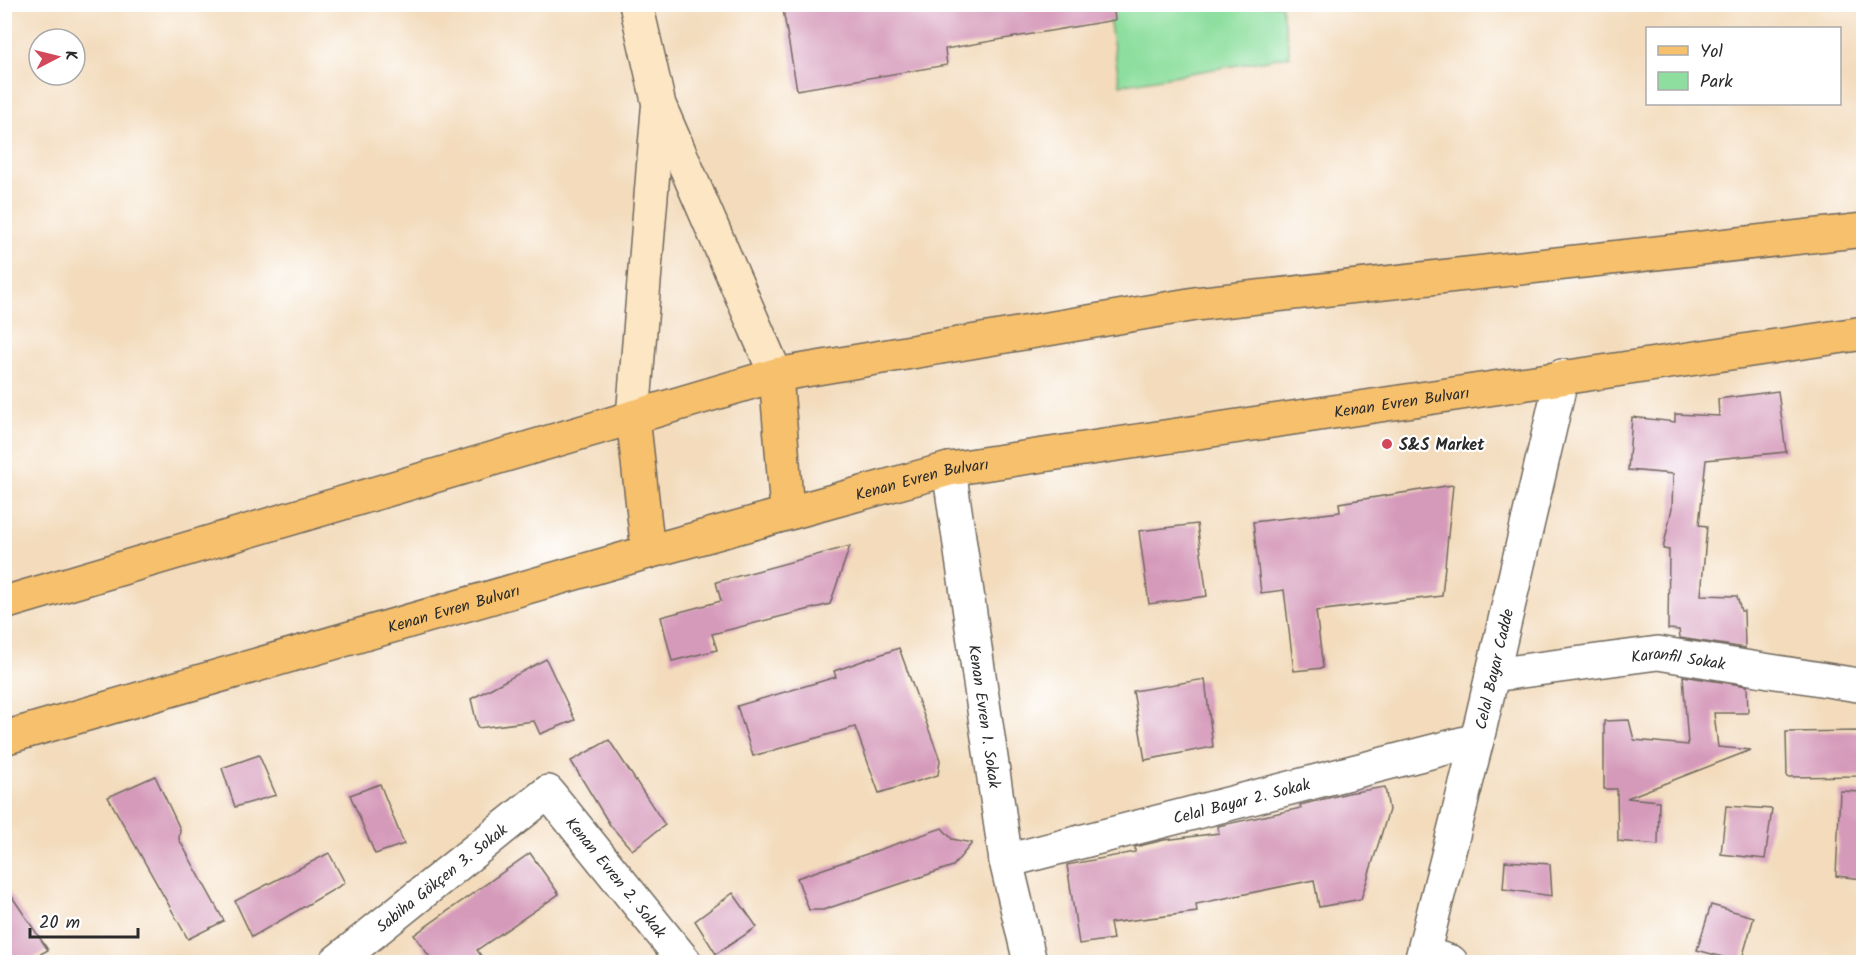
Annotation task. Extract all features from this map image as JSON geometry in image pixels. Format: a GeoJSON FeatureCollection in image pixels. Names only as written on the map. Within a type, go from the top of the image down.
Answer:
{"type":"FeatureCollection","features":[{"type":"Feature","properties":{"kind":"main road"},"geometry":{"type":"LineString","coordinates":[[4,603],[776,375],[1196,304],[1863,230]]}},
{"type":"Feature","properties":{"kind":"main road","name":"Kenan Evren Bulvarı"},"geometry":{"type":"LineString","coordinates":[[4,738],[787,512],[949,469],[1863,333]]}},
{"type":"Feature","properties":{"kind":"main road"},"geometry":{"type":"LineString","coordinates":[[776,375],[787,512]]}},
{"type":"Feature","properties":{"kind":"main road"},"geometry":{"type":"LineString","coordinates":[[633,417],[648,552]]}},
{"type":"Feature","properties":{"kind":"street"},"geometry":{"type":"LineString","coordinates":[[636,4],[659,105],[776,375]]}},
{"type":"Feature","properties":{"kind":"street"},"geometry":{"type":"LineString","coordinates":[[633,417],[659,105]]}},
{"type":"Feature","properties":{"kind":"street","name":"Celal Bayar Cadde"},"geometry":{"type":"LineString","coordinates":[[1432,960],[1477,740],[1562,376]]}},
{"type":"Feature","properties":{"kind":"street","name":"Kenan Evren 1. Sokak"},"geometry":{"type":"LineString","coordinates":[[949,469],[1006,861],[1030,963]]}},
{"type":"Feature","properties":{"kind":"street","name":"Karanfil Sokak"},"geometry":{"type":"LineString","coordinates":[[1492,675],[1658,653],[1863,686]]}},
{"type":"Feature","properties":{"kind":"street","name":"Celal Bayar 2. Sokak"},"geometry":{"type":"LineString","coordinates":[[1006,861],[1477,740]]}},
{"type":"Feature","properties":{"kind":"street","name":"Sabiha Gökçen 3. Sokak"},"geometry":{"type":"LineString","coordinates":[[336,963],[548,792]]}},
{"type":"Feature","properties":{"kind":"street","name":"Kenan Evren 2. Sokak"},"geometry":{"type":"LineString","coordinates":[[548,792],[685,963]]}},
{"type":"Feature","properties":{"kind":"green space"},"geometry":{"type":"Polygon","coordinates":[[[1107,5],[1281,5],[1290,56],[1120,85],[1107,5]]]}},
{"type":"Feature","properties":{"kind":"building"},"geometry":{"type":"Polygon","coordinates":[[[782,4],[1113,4],[1115,20],[945,49],[947,65],[797,90],[782,4]]]}},
{"type":"Feature","properties":{"kind":"building"},"geometry":{"type":"Polygon","coordinates":[[[1778,391],[1786,452],[1706,460],[1699,525],[1707,526],[1701,595],[1737,596],[1741,611],[1744,611],[1745,648],[1680,638],[1679,630],[1668,629],[1669,550],[1663,549],[1672,508],[1673,474],[1628,470],[1632,417],[1675,422],[1675,414],[1719,416],[1718,399],[1778,391]]]}},
{"type":"Feature","properties":{"kind":"building"},"geometry":{"type":"Polygon","coordinates":[[[1453,485],[1442,596],[1316,611],[1323,668],[1294,671],[1284,590],[1261,593],[1253,522],[1340,512],[1339,503],[1453,485]]]}},
{"type":"Feature","properties":{"kind":"building"},"geometry":{"type":"Polygon","coordinates":[[[1197,524],[1207,596],[1149,604],[1139,531],[1197,524]]]}},
{"type":"Feature","properties":{"kind":"building"},"geometry":{"type":"Polygon","coordinates":[[[850,546],[830,604],[712,634],[717,650],[672,661],[661,617],[721,601],[716,582],[850,546]]]}},
{"type":"Feature","properties":{"kind":"building"},"geometry":{"type":"Polygon","coordinates":[[[899,648],[940,760],[938,775],[879,793],[855,727],[753,756],[737,706],[836,677],[834,671],[899,648]]]}},
{"type":"Feature","properties":{"kind":"building"},"geometry":{"type":"Polygon","coordinates":[[[546,659],[575,720],[540,734],[534,721],[478,728],[471,699],[546,659]]]}},
{"type":"Feature","properties":{"kind":"building"},"geometry":{"type":"Polygon","coordinates":[[[1683,676],[1747,686],[1748,713],[1714,713],[1718,747],[1751,750],[1627,798],[1659,801],[1658,845],[1618,841],[1617,789],[1604,789],[1604,721],[1629,720],[1634,740],[1688,745],[1683,676]]]}},
{"type":"Feature","properties":{"kind":"building"},"geometry":{"type":"Polygon","coordinates":[[[1205,679],[1213,747],[1145,760],[1133,691],[1205,679]]]}},
{"type":"Feature","properties":{"kind":"building"},"geometry":{"type":"Polygon","coordinates":[[[1863,731],[1863,776],[1787,777],[1786,732],[1863,731]]]}},
{"type":"Feature","properties":{"kind":"building"},"geometry":{"type":"Polygon","coordinates":[[[609,740],[665,825],[632,850],[610,825],[571,761],[609,740]]]}},
{"type":"Feature","properties":{"kind":"building"},"geometry":{"type":"Polygon","coordinates":[[[259,755],[276,795],[235,807],[222,768],[259,755]]]}},
{"type":"Feature","properties":{"kind":"building"},"geometry":{"type":"Polygon","coordinates":[[[155,776],[180,829],[179,839],[224,921],[188,939],[108,797],[155,776]]]}},
{"type":"Feature","properties":{"kind":"building"},"geometry":{"type":"Polygon","coordinates":[[[380,784],[404,844],[375,854],[350,795],[380,784]]]}},
{"type":"Feature","properties":{"kind":"building"},"geometry":{"type":"Polygon","coordinates":[[[1385,787],[1389,810],[1361,899],[1319,907],[1314,880],[1196,904],[1197,912],[1110,923],[1113,939],[1079,944],[1067,865],[1135,852],[1135,847],[1164,840],[1219,833],[1218,826],[1301,808],[1300,805],[1348,793],[1385,787]]]}},
{"type":"Feature","properties":{"kind":"building"},"geometry":{"type":"Polygon","coordinates":[[[1840,791],[1863,792],[1863,879],[1836,876],[1840,791]]]}},
{"type":"Feature","properties":{"kind":"building"},"geometry":{"type":"Polygon","coordinates":[[[1726,806],[1772,809],[1765,859],[1721,854],[1726,806]]]}},
{"type":"Feature","properties":{"kind":"building"},"geometry":{"type":"Polygon","coordinates":[[[942,828],[952,839],[972,843],[953,866],[823,910],[809,910],[797,878],[942,828]]]}},
{"type":"Feature","properties":{"kind":"building"},"geometry":{"type":"Polygon","coordinates":[[[329,853],[345,883],[252,937],[235,901],[329,853]]]}},
{"type":"Feature","properties":{"kind":"building"},"geometry":{"type":"Polygon","coordinates":[[[530,853],[559,894],[477,950],[486,963],[434,963],[414,935],[530,853]]]}},
{"type":"Feature","properties":{"kind":"building"},"geometry":{"type":"Polygon","coordinates":[[[1505,861],[1550,864],[1552,896],[1503,889],[1505,861]]]}},
{"type":"Feature","properties":{"kind":"building"},"geometry":{"type":"Polygon","coordinates":[[[4,885],[48,950],[24,963],[4,963],[4,885]]]}},
{"type":"Feature","properties":{"kind":"building"},"geometry":{"type":"Polygon","coordinates":[[[733,893],[757,927],[716,954],[695,921],[733,893]]]}},
{"type":"Feature","properties":{"kind":"building"},"geometry":{"type":"Polygon","coordinates":[[[1711,905],[1754,917],[1741,962],[1697,950],[1711,905]]]}},
{"type":"Feature","properties":{"kind":"place","name":"S&S Market"},"geometry":{"type":"Point","coordinates":[1387,444]}}]}
